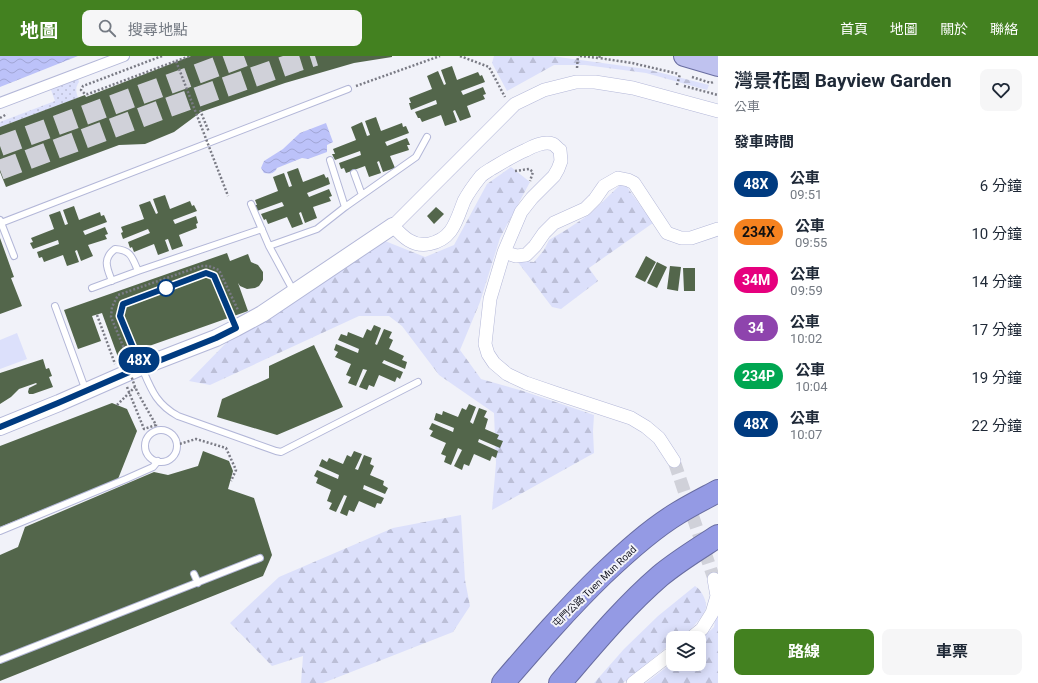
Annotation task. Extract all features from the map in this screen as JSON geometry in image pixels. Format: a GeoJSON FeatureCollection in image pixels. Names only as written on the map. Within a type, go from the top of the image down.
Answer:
{"type":"FeatureCollection","features":[{"type":"Feature","properties":{"kind":"highway","name":"屯門公路 Tuen Mun Road"},"geometry":{"type":"LineString","coordinates":[[503,683],[559,619],[621,557],[677,513],[718,491]]}},
{"type":"Feature","properties":{"kind":"highway"},"geometry":{"type":"LineString","coordinates":[[560,683],[608,628],[634,601],[661,576],[718,536]]}},
{"type":"Feature","properties":{"kind":"main road"},"geometry":{"type":"LineString","coordinates":[[682,65],[718,66]]}},
{"type":"Feature","properties":{"kind":"street"},"geometry":{"type":"LineString","coordinates":[[0,103],[124,56]]}},
{"type":"Feature","properties":{"kind":"street"},"geometry":{"type":"LineString","coordinates":[[0,426],[86,391],[135,363],[216,338],[262,314],[393,226],[515,104],[544,90],[576,82],[595,82],[633,88],[718,111]]}},
{"type":"Feature","properties":{"kind":"street"},"geometry":{"type":"LineString","coordinates":[[393,226],[409,242],[425,244],[442,240],[449,233],[456,222],[465,200],[482,175],[513,156],[534,146],[553,144],[560,150],[561,161],[558,170],[529,201],[521,212],[504,252],[490,299],[485,338],[488,354],[494,363],[507,374],[526,383],[631,418],[646,427],[659,438],[674,460]]}},
{"type":"Feature","properties":{"kind":"street"},"geometry":{"type":"LineString","coordinates":[[504,252],[516,256],[526,255],[554,223],[585,209],[595,199],[604,186],[618,178],[634,183],[667,234],[681,238],[691,238],[718,229]]}},
{"type":"Feature","properties":{"kind":"street"},"geometry":{"type":"LineString","coordinates":[[700,631],[712,613],[717,596],[714,579]]}},
{"type":"Feature","properties":{"kind":"street"},"geometry":{"type":"LineString","coordinates":[[634,683],[666,658]]}},
{"type":"Feature","properties":{"kind":"lane"},"geometry":{"type":"LineString","coordinates":[[14,256],[1,221],[348,89]]}},
{"type":"Feature","properties":{"kind":"lane"},"geometry":{"type":"LineString","coordinates":[[269,246],[317,229],[345,207],[416,157],[427,137]]}},
{"type":"Feature","properties":{"kind":"lane"},"geometry":{"type":"LineString","coordinates":[[330,160],[345,207]]}},
{"type":"Feature","properties":{"kind":"lane"},"geometry":{"type":"LineString","coordinates":[[354,173],[362,195]]}},
{"type":"Feature","properties":{"kind":"lane"},"geometry":{"type":"LineString","coordinates":[[251,204],[269,246],[294,292]]}},
{"type":"Feature","properties":{"kind":"lane"},"geometry":{"type":"LineString","coordinates":[[92,288],[262,229]]}},
{"type":"Feature","properties":{"kind":"lane"},"geometry":{"type":"LineString","coordinates":[[112,281],[106,260],[110,253],[115,249],[128,253],[133,259],[138,271]]}},
{"type":"Feature","properties":{"kind":"lane"},"geometry":{"type":"LineString","coordinates":[[56,306],[86,391]]}},
{"type":"Feature","properties":{"kind":"lane"},"geometry":{"type":"LineString","coordinates":[[135,363],[153,393],[162,405],[169,411],[178,416],[281,452],[418,382]]}},
{"type":"Feature","properties":{"kind":"lane"},"geometry":{"type":"LineString","coordinates":[[163,430],[172,435],[176,445],[174,454],[171,457],[167,460],[158,461],[149,456],[145,446],[148,436],[153,432],[163,430]]}},
{"type":"Feature","properties":{"kind":"lane"},"geometry":{"type":"LineString","coordinates":[[0,531],[126,479],[153,467],[158,461]]}},
{"type":"Feature","properties":{"kind":"lane"},"geometry":{"type":"LineString","coordinates":[[0,660],[260,558]]}},
{"type":"Feature","properties":{"kind":"lane"},"geometry":{"type":"LineString","coordinates":[[194,574],[198,583]]}},
{"type":"Feature","properties":{"kind":"path"},"geometry":{"type":"LineString","coordinates":[[162,56],[83,86],[81,90],[85,94],[88,94],[190,56]]}},
{"type":"Feature","properties":{"kind":"path"},"geometry":{"type":"LineString","coordinates":[[348,89],[440,56]]}},
{"type":"Feature","properties":{"kind":"path"},"geometry":{"type":"LineString","coordinates":[[460,56],[489,67],[507,101]]}},
{"type":"Feature","properties":{"kind":"path"},"geometry":{"type":"LineString","coordinates":[[577,68],[579,56],[599,57],[632,63],[682,65],[706,82]]}},
{"type":"Feature","properties":{"kind":"path"},"geometry":{"type":"LineString","coordinates":[[176,62],[228,196]]}},
{"type":"Feature","properties":{"kind":"path"},"geometry":{"type":"LineString","coordinates":[[677,85],[682,65]]}},
{"type":"Feature","properties":{"kind":"path"},"geometry":{"type":"LineString","coordinates":[[487,172],[490,176],[530,169],[533,172],[525,197],[529,201]]}},
{"type":"Feature","properties":{"kind":"path"},"geometry":{"type":"LineString","coordinates":[[135,363],[111,317],[112,306],[118,295],[201,266],[209,266],[219,270],[236,309],[240,313]]}},
{"type":"Feature","properties":{"kind":"path"},"geometry":{"type":"LineString","coordinates":[[97,314],[115,364]]}},
{"type":"Feature","properties":{"kind":"path"},"geometry":{"type":"LineString","coordinates":[[124,354],[135,387],[156,424],[144,429],[127,387]]}},
{"type":"Feature","properties":{"kind":"path"},"geometry":{"type":"LineString","coordinates":[[117,405],[135,387]]}},
{"type":"Feature","properties":{"kind":"path"},"geometry":{"type":"LineString","coordinates":[[176,445],[196,439],[226,448],[236,470],[231,481]]}},
{"type":"Feature","properties":{"kind":"green space"},"geometry":{"type":"Polygon","coordinates":[[[494,56],[551,56],[646,69],[709,85],[707,90],[646,73],[585,65],[554,65],[507,91],[492,63],[494,56]]]}},
{"type":"Feature","properties":{"kind":"green space"},"geometry":{"type":"Polygon","coordinates":[[[78,79],[79,82],[76,90],[78,98],[0,127],[0,122],[55,101],[51,90],[78,79]]]}},
{"type":"Feature","properties":{"kind":"green space"},"geometry":{"type":"Polygon","coordinates":[[[511,167],[530,182],[500,238],[480,302],[460,350],[481,379],[523,391],[594,415],[594,453],[492,510],[496,463],[494,413],[439,375],[402,326],[389,316],[359,316],[210,385],[189,381],[226,343],[385,241],[425,257],[454,245],[487,184],[511,167]]]}},
{"type":"Feature","properties":{"kind":"green space"},"geometry":{"type":"Polygon","coordinates":[[[620,185],[627,187],[653,223],[589,268],[598,281],[561,309],[552,307],[517,261],[534,262],[544,250],[549,240],[590,214],[620,185]]]}},
{"type":"Feature","properties":{"kind":"green space"},"geometry":{"type":"Polygon","coordinates":[[[17,333],[27,359],[0,369],[0,340],[17,333]]]}},
{"type":"Feature","properties":{"kind":"green space"},"geometry":{"type":"Polygon","coordinates":[[[461,515],[465,580],[470,606],[453,632],[323,683],[301,683],[303,656],[272,666],[230,623],[279,577],[393,528],[461,515]]]}},
{"type":"Feature","properties":{"kind":"green space"},"geometry":{"type":"Polygon","coordinates":[[[695,586],[703,595],[706,602],[705,611],[691,629],[688,631],[666,631],[666,648],[623,683],[594,683],[624,649],[658,616],[695,586]]]}},
{"type":"Feature","properties":{"kind":"green space"},"geometry":{"type":"Polygon","coordinates":[[[718,603],[718,683],[646,683],[666,667],[666,671],[706,671],[706,634],[714,627],[718,603]]]}},
{"type":"Feature","properties":{"kind":"water"},"geometry":{"type":"Polygon","coordinates":[[[0,56],[78,56],[0,87],[0,56]]]}},
{"type":"Feature","properties":{"kind":"water"},"geometry":{"type":"Polygon","coordinates":[[[326,123],[333,142],[327,145],[327,152],[308,159],[302,158],[277,168],[272,173],[264,173],[261,168],[264,161],[283,149],[300,133],[326,123]]]}},
{"type":"Feature","properties":{"kind":"building"},"geometry":{"type":"Polygon","coordinates":[[[191,56],[392,57],[354,63],[285,83],[201,112],[174,132],[145,144],[119,145],[6,187],[0,172],[0,127],[85,95],[86,97],[191,56]]]}},
{"type":"Feature","properties":{"kind":"building"},"geometry":{"type":"Polygon","coordinates":[[[452,66],[457,80],[478,72],[480,76],[482,75],[485,82],[461,91],[463,95],[483,87],[486,94],[483,95],[485,99],[467,106],[471,117],[460,121],[455,110],[453,111],[457,122],[445,126],[441,115],[422,122],[415,112],[437,104],[436,100],[411,110],[409,98],[432,89],[427,76],[438,71],[444,85],[446,84],[441,70],[452,66]]]}},
{"type":"Feature","properties":{"kind":"building"},"geometry":{"type":"Polygon","coordinates":[[[376,117],[381,131],[402,123],[403,127],[406,126],[409,133],[385,142],[387,146],[407,138],[410,145],[407,145],[409,150],[390,156],[395,168],[383,172],[379,161],[377,162],[381,173],[369,177],[365,166],[346,173],[344,168],[341,169],[339,163],[361,155],[360,151],[335,160],[332,154],[335,154],[333,149],[356,140],[351,127],[362,122],[367,136],[370,135],[365,121],[376,117]]]}},
{"type":"Feature","properties":{"kind":"building"},"geometry":{"type":"Polygon","coordinates":[[[298,168],[303,182],[324,174],[326,178],[328,177],[330,184],[307,193],[309,197],[329,189],[332,196],[329,197],[331,201],[313,207],[317,218],[305,223],[301,212],[299,213],[303,224],[292,228],[287,217],[268,224],[266,219],[264,220],[261,214],[284,206],[282,202],[257,211],[255,200],[278,191],[273,177],[284,173],[289,187],[292,186],[287,172],[298,168]]]}},
{"type":"Feature","properties":{"kind":"building"},"geometry":{"type":"Polygon","coordinates":[[[165,195],[170,209],[190,201],[192,206],[194,205],[197,211],[173,220],[175,224],[196,216],[198,223],[196,224],[197,228],[179,235],[183,246],[172,250],[168,239],[165,240],[169,251],[158,255],[154,244],[134,252],[132,247],[130,248],[128,242],[150,233],[148,229],[123,239],[121,227],[144,219],[139,205],[150,201],[156,214],[158,213],[153,199],[165,195]]]}},
{"type":"Feature","properties":{"kind":"building"},"geometry":{"type":"Polygon","coordinates":[[[74,206],[79,220],[100,212],[101,216],[104,215],[107,222],[83,231],[85,235],[105,227],[108,234],[105,235],[107,239],[88,245],[93,256],[81,261],[77,250],[75,251],[79,262],[67,266],[63,255],[44,262],[42,257],[39,258],[37,252],[59,244],[58,240],[33,249],[30,243],[33,242],[31,238],[54,229],[49,215],[60,211],[65,225],[68,224],[63,210],[74,206]]]}},
{"type":"Feature","properties":{"kind":"building"},"geometry":{"type":"Polygon","coordinates":[[[436,207],[444,214],[434,224],[427,216],[436,207]]]}},
{"type":"Feature","properties":{"kind":"building"},"geometry":{"type":"Polygon","coordinates":[[[0,238],[14,277],[11,278],[22,306],[0,314],[0,238]]]}},
{"type":"Feature","properties":{"kind":"building"},"geometry":{"type":"Polygon","coordinates":[[[227,253],[230,261],[248,254],[251,262],[258,265],[263,272],[263,280],[259,286],[255,288],[247,289],[240,286],[238,283],[248,311],[118,357],[102,313],[92,316],[101,341],[78,349],[64,310],[227,253]]]}},
{"type":"Feature","properties":{"kind":"building"},"geometry":{"type":"Polygon","coordinates":[[[646,256],[656,262],[645,282],[635,277],[646,256]]]}},
{"type":"Feature","properties":{"kind":"building"},"geometry":{"type":"Polygon","coordinates":[[[657,262],[667,267],[657,288],[647,283],[657,262]]]}},
{"type":"Feature","properties":{"kind":"building"},"geometry":{"type":"Polygon","coordinates":[[[670,266],[681,267],[678,291],[667,289],[670,266]]]}},
{"type":"Feature","properties":{"kind":"building"},"geometry":{"type":"Polygon","coordinates":[[[683,268],[695,268],[695,291],[684,291],[683,268]]]}},
{"type":"Feature","properties":{"kind":"building"},"geometry":{"type":"Polygon","coordinates":[[[374,325],[381,328],[375,344],[377,345],[384,329],[392,332],[389,338],[393,340],[389,349],[404,356],[402,360],[407,362],[405,369],[384,360],[382,363],[403,372],[400,379],[397,377],[395,382],[379,375],[374,387],[369,385],[367,390],[359,387],[367,370],[363,369],[356,386],[348,383],[351,377],[346,375],[351,364],[335,357],[338,352],[334,350],[336,344],[358,353],[359,349],[338,340],[341,334],[347,336],[348,332],[363,338],[367,329],[371,331],[374,325]]]}},
{"type":"Feature","properties":{"kind":"building"},"geometry":{"type":"Polygon","coordinates":[[[314,345],[343,407],[277,435],[217,417],[222,399],[269,378],[269,366],[314,345]]]}},
{"type":"Feature","properties":{"kind":"building"},"geometry":{"type":"Polygon","coordinates":[[[43,359],[46,369],[49,368],[52,376],[49,377],[53,387],[29,394],[29,388],[37,384],[36,383],[19,389],[11,397],[0,404],[0,373],[43,359]]]}},
{"type":"Feature","properties":{"kind":"building"},"geometry":{"type":"Polygon","coordinates":[[[112,403],[127,409],[137,431],[118,479],[0,527],[0,446],[112,403]]]}},
{"type":"Feature","properties":{"kind":"building"},"geometry":{"type":"Polygon","coordinates":[[[469,404],[476,407],[470,422],[473,424],[479,408],[487,411],[484,417],[488,419],[485,429],[499,435],[497,439],[503,441],[500,448],[479,439],[478,442],[498,451],[496,458],[492,456],[490,461],[474,454],[469,466],[464,464],[462,470],[454,466],[462,450],[458,448],[451,465],[444,462],[446,456],[441,454],[446,443],[430,436],[433,431],[429,429],[432,423],[453,432],[454,428],[434,420],[436,413],[442,415],[443,411],[458,417],[462,408],[466,410],[469,404]]]}},
{"type":"Feature","properties":{"kind":"building"},"geometry":{"type":"Polygon","coordinates":[[[203,451],[229,461],[233,471],[228,489],[254,498],[272,555],[263,576],[0,681],[0,555],[18,547],[25,527],[154,472],[168,475],[198,466],[203,451]]]}},
{"type":"Feature","properties":{"kind":"building"},"geometry":{"type":"Polygon","coordinates":[[[354,451],[362,454],[355,469],[358,470],[364,455],[372,458],[370,464],[374,466],[370,475],[384,481],[383,485],[388,488],[385,494],[364,485],[363,489],[384,498],[381,504],[377,503],[375,508],[359,501],[354,512],[349,510],[347,516],[340,513],[347,496],[344,495],[336,512],[329,509],[332,503],[327,501],[331,490],[316,483],[318,478],[314,476],[317,470],[338,479],[339,475],[319,466],[322,459],[327,462],[329,458],[343,464],[347,455],[351,457],[354,451]]]}},
{"type":"Feature","properties":{"kind":"tunnel"},"geometry":{"type":"LineString","coordinates":[[0,146],[246,56]]}},
{"type":"Feature","properties":{"kind":"tunnel"},"geometry":{"type":"LineString","coordinates":[[0,170],[166,108],[315,56]]}},
{"type":"Feature","properties":{"kind":"tunnel"},"geometry":{"type":"LineString","coordinates":[[674,461],[714,579]]}},
{"type":"Feature","properties":{"kind":"bus line","name":"48X"},"geometry":{"type":"LineString","coordinates":[[0,427],[141,367],[120,316],[123,304],[206,273],[214,276],[236,328],[216,338],[156,362]]}}]}
